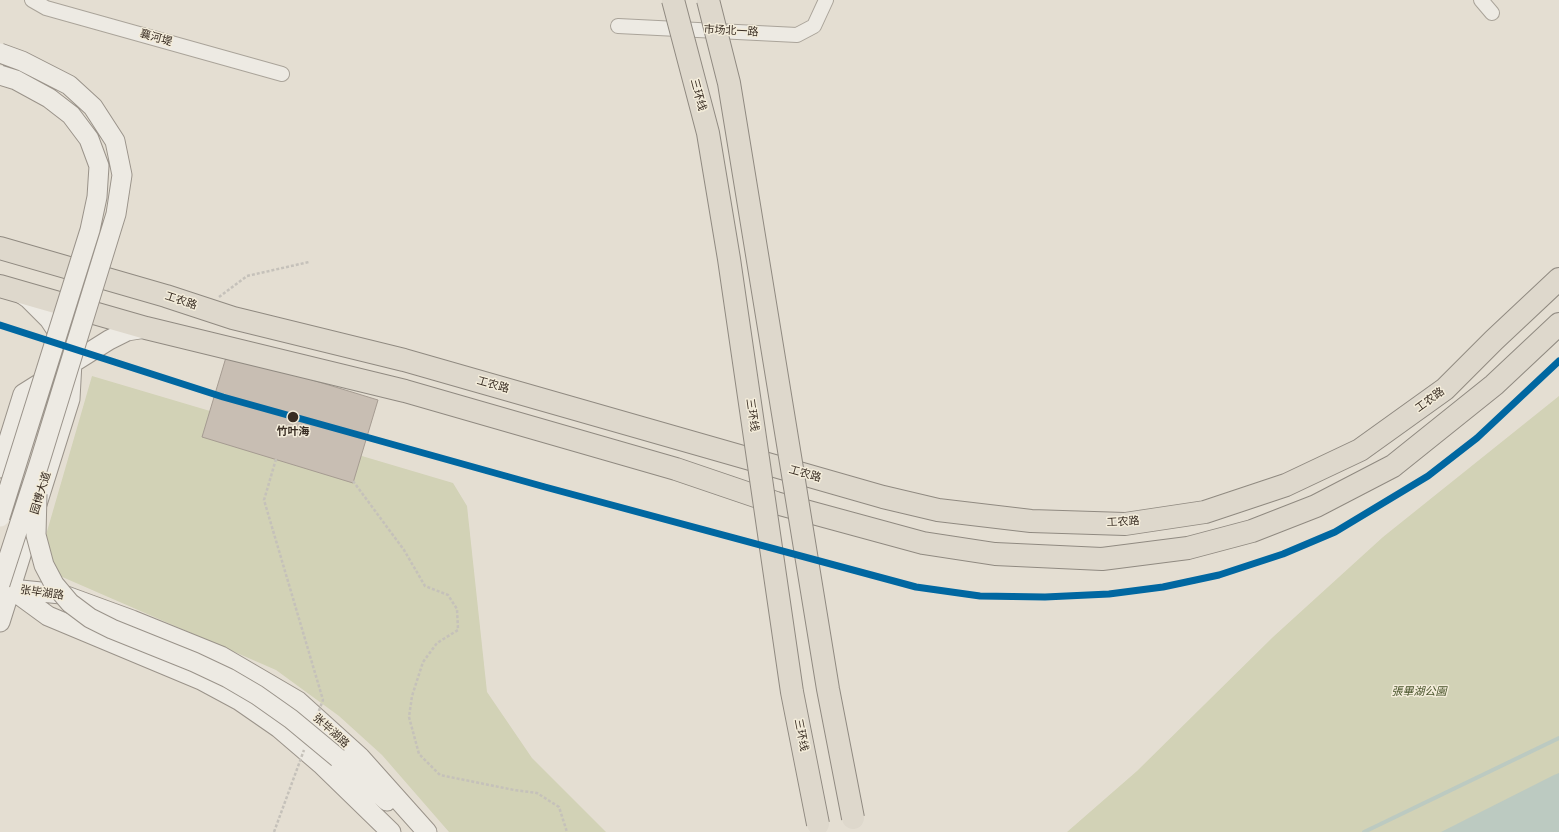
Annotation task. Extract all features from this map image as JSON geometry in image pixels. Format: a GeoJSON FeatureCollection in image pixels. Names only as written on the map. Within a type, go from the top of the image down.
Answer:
{"type":"FeatureCollection","features":[{"type":"Feature","properties":{"kind":"highway","name":"三环线"},"geometry":{"type":"LineString","coordinates":[[673,0],[708,133],[729,259],[792,692],[819,828]]}},
{"type":"Feature","properties":{"kind":"highway"},"geometry":{"type":"LineString","coordinates":[[708,0],[729,83],[828,689],[854,825]]}},
{"type":"Feature","properties":{"kind":"highway","name":"工农路"},"geometry":{"type":"LineString","coordinates":[[0,248],[166,296],[232,318],[404,360],[904,502],[938,510],[1031,521],[1125,524],[1205,512],[1286,485],[1360,450],[1445,389],[1494,340],[1559,279]]}},
{"type":"Feature","properties":{"kind":"highway"},"geometry":{"type":"LineString","coordinates":[[8,288],[146,328],[405,391],[676,469],[776,503],[923,543],[995,554],[1102,559],[1188,548],[1252,531],[1316,506],[1393,466],[1494,385],[1559,324]]}},
{"type":"Feature","properties":{"kind":"highway"},"geometry":{"type":"LineString","coordinates":[[1541,341],[1559,328]]}},
{"type":"Feature","properties":{"kind":"main road"},"geometry":{"type":"LineString","coordinates":[[0,54],[22,61],[69,85],[93,107],[115,141],[122,174],[116,214],[39,464],[6,586]]}},
{"type":"Feature","properties":{"kind":"main road"},"geometry":{"type":"LineString","coordinates":[[0,75],[16,80],[49,98],[71,115],[89,140],[99,166],[97,197],[90,230],[0,517]]}},
{"type":"Feature","properties":{"kind":"main road"},"geometry":{"type":"LineString","coordinates":[[8,288],[29,299],[49,319],[69,348],[72,362]]}},
{"type":"Feature","properties":{"kind":"main road"},"geometry":{"type":"LineString","coordinates":[[0,468],[24,394],[72,362],[127,331],[146,328]]}},
{"type":"Feature","properties":{"kind":"main road","name":"园博大道"},"geometry":{"type":"LineString","coordinates":[[0,622],[6,586],[35,512],[70,399],[72,362]]}},
{"type":"Feature","properties":{"kind":"main road"},"geometry":{"type":"LineString","coordinates":[[39,464],[35,512],[36,535],[44,565],[54,584],[70,603],[90,618],[112,629],[194,662],[246,688],[291,719],[382,797],[424,828]]}},
{"type":"Feature","properties":{"kind":"main road","name":"张毕湖路"},"geometry":{"type":"LineString","coordinates":[[6,586],[61,594],[132,620],[221,656],[298,701],[360,757],[424,828]]}},
{"type":"Feature","properties":{"kind":"main road","name":"张毕湖路"},"geometry":{"type":"LineString","coordinates":[[6,586],[48,616],[201,680],[240,701],[278,728],[321,764],[391,832]]}},
{"type":"Feature","properties":{"kind":"street","name":"襄河堤"},"geometry":{"type":"LineString","coordinates":[[32,0],[46,8],[282,74]]}},
{"type":"Feature","properties":{"kind":"street","name":"市场北一路"},"geometry":{"type":"LineString","coordinates":[[618,26],[797,35],[814,26],[826,0]]}},
{"type":"Feature","properties":{"kind":"street"},"geometry":{"type":"LineString","coordinates":[[1481,0],[1492,13]]}},
{"type":"Feature","properties":{"kind":"path"},"geometry":{"type":"LineString","coordinates":[[204,308],[247,276],[308,262]]}},
{"type":"Feature","properties":{"kind":"path"},"geometry":{"type":"LineString","coordinates":[[276,459],[264,500],[323,700],[315,722]]}},
{"type":"Feature","properties":{"kind":"path"},"geometry":{"type":"LineString","coordinates":[[353,481],[404,550],[425,586],[448,595],[457,610],[458,630],[437,643],[423,662],[412,696],[409,717],[419,754],[440,775],[514,790],[537,793],[559,806],[567,832]]}},
{"type":"Feature","properties":{"kind":"path"},"geometry":{"type":"LineString","coordinates":[[274,832],[307,744]]}},
{"type":"Feature","properties":{"kind":"green space"},"geometry":{"type":"Polygon","coordinates":[[[92,376],[453,483],[467,506],[487,692],[532,758],[606,832],[449,832],[382,755],[339,716],[276,670],[37,566],[92,376]]]}},
{"type":"Feature","properties":{"kind":"green space","name":"張畢湖公園"},"geometry":{"type":"Polygon","coordinates":[[[1559,396],[1559,832],[1067,832],[1137,771],[1273,637],[1383,537],[1559,396]]]}},
{"type":"Feature","properties":{"kind":"shaded area"},"geometry":{"type":"Polygon","coordinates":[[[1559,773],[1559,832],[1441,832],[1554,775],[1559,773]]]}},
{"type":"Feature","properties":{"kind":"building"},"geometry":{"type":"Polygon","coordinates":[[[227,354],[378,400],[353,483],[202,437],[227,354]]]}},
{"type":"Feature","properties":{"kind":"waterway"},"geometry":{"type":"LineString","coordinates":[[1364,832],[1559,738]]}},
{"type":"Feature","properties":{"kind":"transit line"},"geometry":{"type":"LineString","coordinates":[[0,325],[223,397],[545,487],[916,587],[980,596],[1045,597],[1109,594],[1163,587],[1219,575],[1283,554],[1335,532],[1428,476],[1477,438],[1559,361]]}},
{"type":"Feature","properties":{"kind":"place","name":"竹叶海"},"geometry":{"type":"Point","coordinates":[293,417]}}]}
